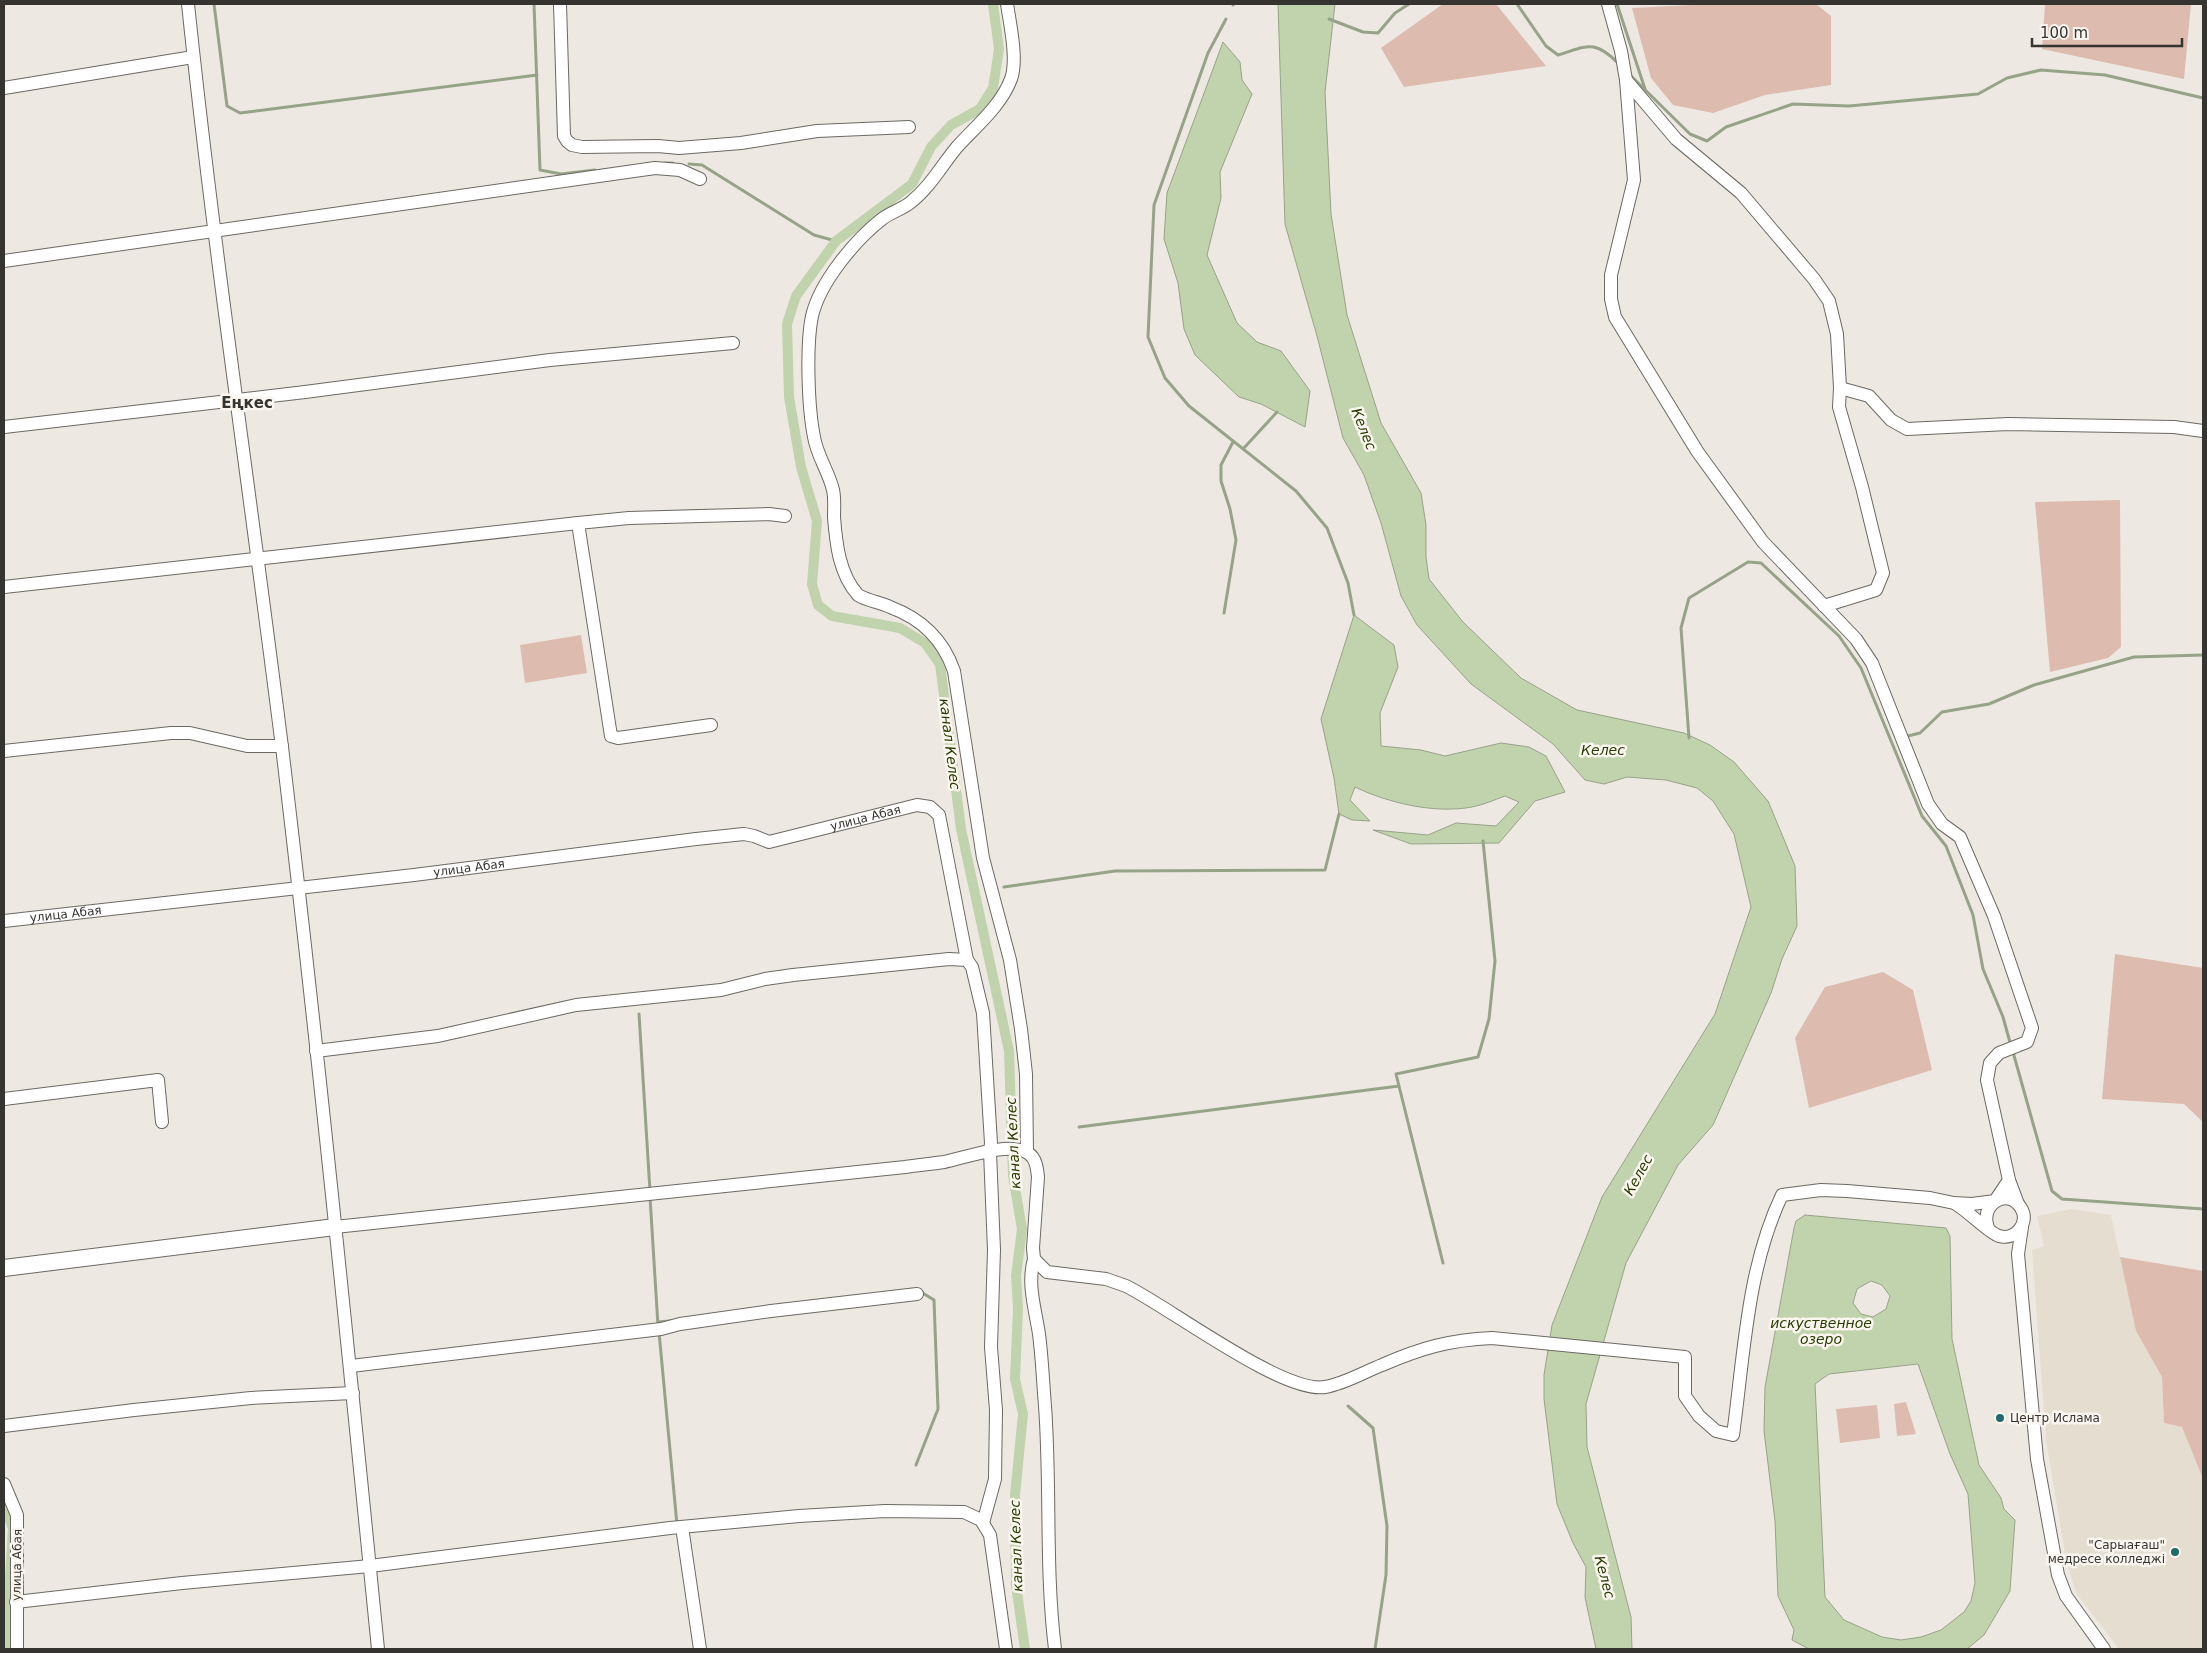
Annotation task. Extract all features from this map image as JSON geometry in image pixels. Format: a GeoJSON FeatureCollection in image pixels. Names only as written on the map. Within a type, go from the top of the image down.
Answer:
{"type":"FeatureCollection","features":[{"type":"Feature","properties":{"kind":"main road"},"geometry":{"type":"LineString","coordinates":[[4,1268],[335,1227]]}},
{"type":"Feature","properties":{"kind":"street"},"geometry":{"type":"LineString","coordinates":[[188,4],[214,231],[299,887],[351,1366],[378,1649]]}},
{"type":"Feature","properties":{"kind":"street"},"geometry":{"type":"LineString","coordinates":[[560,4],[564,136],[572,145],[594,148],[658,146],[679,148],[741,143],[817,131],[909,128]]}},
{"type":"Feature","properties":{"kind":"street"},"geometry":{"type":"LineString","coordinates":[[1008,4],[1013,62],[1011,78],[1003,95],[957,147],[920,194],[910,204],[883,218],[866,233],[840,263],[819,297],[813,314],[809,336],[814,437],[833,490],[836,541],[841,564],[852,588],[858,595],[913,616],[924,624],[945,650],[954,671],[982,858],[1010,960],[1021,1029],[1026,1074],[1023,1151]]}},
{"type":"Feature","properties":{"kind":"street"},"geometry":{"type":"LineString","coordinates":[[1608,4],[1622,51],[1634,180],[1612,275],[1612,299],[1615,317],[1696,451],[1763,542],[1856,639],[1872,663],[1928,804],[1942,824],[1960,837],[1994,916],[2032,1028],[2027,1042],[1999,1053],[1990,1063],[1987,1080],[2009,1180],[2024,1215],[2018,1254],[2037,1459],[2058,1576],[2066,1596],[2104,1649]]}},
{"type":"Feature","properties":{"kind":"street"},"geometry":{"type":"LineString","coordinates":[[4,88],[193,58]]}},
{"type":"Feature","properties":{"kind":"street"},"geometry":{"type":"LineString","coordinates":[[1626,80],[1676,140],[1741,193],[1814,279],[1829,301],[1836,334],[1840,388],[1839,408],[1862,487],[1883,574],[1876,590],[1824,606]]}},
{"type":"Feature","properties":{"kind":"street"},"geometry":{"type":"LineString","coordinates":[[679,148],[680,170]]}},
{"type":"Feature","properties":{"kind":"street"},"geometry":{"type":"LineString","coordinates":[[4,261],[611,173],[655,168],[680,170],[700,179]]}},
{"type":"Feature","properties":{"kind":"street"},"geometry":{"type":"LineString","coordinates":[[4,427],[615,352],[733,343]]}},
{"type":"Feature","properties":{"kind":"street"},"geometry":{"type":"LineString","coordinates":[[1840,388],[1869,396],[1891,420],[1907,429],[2008,424],[2174,427],[2203,431]]}},
{"type":"Feature","properties":{"kind":"street"},"geometry":{"type":"LineString","coordinates":[[4,587],[578,523],[680,516],[769,514],[785,516]]}},
{"type":"Feature","properties":{"kind":"street"},"geometry":{"type":"LineString","coordinates":[[578,523],[611,736],[618,738],[711,725]]}},
{"type":"Feature","properties":{"kind":"street"},"geometry":{"type":"LineString","coordinates":[[4,751],[171,733],[190,733],[247,746],[282,746]]}},
{"type":"Feature","properties":{"kind":"street","name":"улица Абая"},"geometry":{"type":"LineString","coordinates":[[4,921],[414,875],[734,835],[751,835],[769,842],[917,805],[927,806],[935,810],[939,815],[967,960]]}},
{"type":"Feature","properties":{"kind":"street"},"geometry":{"type":"LineString","coordinates":[[316,1051],[438,1036],[576,1005],[721,990],[765,979],[793,975],[949,959],[967,960],[972,967],[983,1013],[987,1046],[986,1073],[991,1142],[995,1151],[991,1347],[996,1410],[995,1479],[983,1523]]}},
{"type":"Feature","properties":{"kind":"street"},"geometry":{"type":"LineString","coordinates":[[4,1099],[158,1080],[162,1122]]}},
{"type":"Feature","properties":{"kind":"street"},"geometry":{"type":"LineString","coordinates":[[335,1227],[905,1167],[995,1151],[1023,1151],[1034,1160],[1038,1177],[1031,1290],[1039,1335],[1045,1408],[1048,1558],[1055,1649]]}},
{"type":"Feature","properties":{"kind":"street"},"geometry":{"type":"LineString","coordinates":[[2009,1180],[1987,1211],[1985,1218],[1992,1232],[2007,1237],[2018,1232],[2022,1227]]}},
{"type":"Feature","properties":{"kind":"street"},"geometry":{"type":"LineString","coordinates":[[1034,1258],[1047,1272],[1106,1279],[1126,1286],[1240,1355],[1306,1386],[1323,1388],[1333,1385],[1438,1344],[1458,1340],[1492,1338],[1612,1348],[1685,1357],[1685,1396],[1699,1416],[1716,1431],[1733,1435],[1751,1303],[1761,1254],[1765,1235],[1782,1195],[1821,1190],[1930,1198],[1954,1203],[1972,1204],[2007,1199],[2018,1204]]}},
{"type":"Feature","properties":{"kind":"street"},"geometry":{"type":"LineString","coordinates":[[1954,1203],[2013,1247],[2018,1254]]}},
{"type":"Feature","properties":{"kind":"street"},"geometry":{"type":"LineString","coordinates":[[351,1366],[657,1329],[771,1311],[917,1294]]}},
{"type":"Feature","properties":{"kind":"street"},"geometry":{"type":"LineString","coordinates":[[4,1426],[252,1398],[353,1393]]}},
{"type":"Feature","properties":{"kind":"street","name":"улица Абая"},"geometry":{"type":"LineString","coordinates":[[4,1484],[17,1515],[17,1649]]}},
{"type":"Feature","properties":{"kind":"street"},"geometry":{"type":"LineString","coordinates":[[16,1602],[182,1583],[370,1566],[677,1527],[884,1511],[964,1512],[983,1523],[990,1535],[1006,1649]]}},
{"type":"Feature","properties":{"kind":"street"},"geometry":{"type":"LineString","coordinates":[[677,1527],[700,1649]]}},
{"type":"Feature","properties":{"kind":"shaded area"},"geometry":{"type":"Polygon","coordinates":[[[1443,4],[1496,4],[1546,66],[1404,87],[1381,48],[1443,4]]]}},
{"type":"Feature","properties":{"kind":"shaded area"},"geometry":{"type":"Polygon","coordinates":[[[1711,4],[1816,4],[1831,16],[1831,85],[1765,95],[1713,113],[1673,105],[1651,78],[1632,8],[1711,4]]]}},
{"type":"Feature","properties":{"kind":"shaded area"},"geometry":{"type":"Polygon","coordinates":[[[2045,4],[2191,4],[2184,79],[2042,49],[2045,4]]]}},
{"type":"Feature","properties":{"kind":"shaded area"},"geometry":{"type":"Polygon","coordinates":[[[2120,500],[2121,647],[2108,658],[2050,672],[2035,502],[2120,500]]]}},
{"type":"Feature","properties":{"kind":"shaded area"},"geometry":{"type":"Polygon","coordinates":[[[581,635],[587,673],[525,683],[520,645],[581,635]]]}},
{"type":"Feature","properties":{"kind":"shaded area"},"geometry":{"type":"Polygon","coordinates":[[[2115,954],[2203,968],[2203,1122],[2184,1104],[2102,1099],[2115,954]]]}},
{"type":"Feature","properties":{"kind":"shaded area"},"geometry":{"type":"Polygon","coordinates":[[[1883,972],[1913,990],[1932,1070],[1809,1108],[1795,1038],[1825,987],[1883,972]]]}},
{"type":"Feature","properties":{"kind":"shaded area"},"geometry":{"type":"Polygon","coordinates":[[[2071,1209],[2111,1215],[2136,1331],[2162,1377],[2164,1423],[2182,1427],[2203,1479],[2203,1649],[2119,1649],[2076,1593],[2066,1560],[2046,1440],[2032,1250],[2044,1246],[2037,1216],[2071,1209]]]}},
{"type":"Feature","properties":{"kind":"shaded area"},"geometry":{"type":"Polygon","coordinates":[[[2120,1257],[2203,1271],[2203,1479],[2182,1427],[2164,1423],[2162,1377],[2136,1331],[2120,1257]]]}},
{"type":"Feature","properties":{"kind":"shaded area"},"geometry":{"type":"Polygon","coordinates":[[[1906,1402],[1916,1434],[1897,1436],[1894,1404],[1906,1402]]]}},
{"type":"Feature","properties":{"kind":"shaded area"},"geometry":{"type":"Polygon","coordinates":[[[1877,1405],[1880,1438],[1840,1443],[1836,1409],[1877,1405]]]}},
{"type":"Feature","properties":{"kind":"water","name":"Келес"},"geometry":{"type":"Polygon","coordinates":[[[1278,4],[1335,4],[1325,92],[1331,214],[1347,315],[1381,423],[1421,493],[1426,525],[1426,557],[1429,579],[1463,622],[1521,678],[1577,710],[1684,733],[1710,745],[1734,762],[1768,801],[1795,866],[1797,926],[1782,959],[1771,993],[1713,1125],[1678,1165],[1626,1263],[1586,1404],[1587,1447],[1631,1617],[1632,1649],[1596,1649],[1585,1597],[1586,1567],[1573,1543],[1557,1504],[1544,1399],[1544,1375],[1552,1325],[1602,1197],[1715,1014],[1751,907],[1734,834],[1713,801],[1697,788],[1666,780],[1627,777],[1604,784],[1585,780],[1553,744],[1471,684],[1417,625],[1401,596],[1381,523],[1364,475],[1343,438],[1317,336],[1285,224],[1278,4]]]}},
{"type":"Feature","properties":{"kind":"water"},"geometry":{"type":"Polygon","coordinates":[[[1223,42],[1240,62],[1242,80],[1252,94],[1220,172],[1221,198],[1207,255],[1237,323],[1257,342],[1281,351],[1310,391],[1305,427],[1261,404],[1239,397],[1195,355],[1184,329],[1178,283],[1164,239],[1167,193],[1223,42]]]}},
{"type":"Feature","properties":{"kind":"water"},"geometry":{"type":"Polygon","coordinates":[[[1354,615],[1394,645],[1398,667],[1380,713],[1381,746],[1421,750],[1445,756],[1501,743],[1529,747],[1546,756],[1565,792],[1535,801],[1499,843],[1411,844],[1373,830],[1428,835],[1456,823],[1496,826],[1519,802],[1505,796],[1472,807],[1443,809],[1412,806],[1382,798],[1355,787],[1350,800],[1370,821],[1352,820],[1339,814],[1334,778],[1321,719],[1354,615]]]}},
{"type":"Feature","properties":{"kind":"water","name":"искуственное озеро"},"geometry":{"type":"Polygon","coordinates":[[[1805,1215],[1946,1228],[1950,1236],[1952,1339],[1979,1465],[2001,1498],[2004,1509],[2015,1520],[2010,1591],[1984,1635],[1967,1649],[1809,1649],[1792,1640],[1794,1630],[1778,1596],[1775,1521],[1764,1431],[1765,1387],[1796,1221],[1805,1215]],[[1871,1281],[1857,1289],[1853,1303],[1861,1314],[1873,1317],[1886,1309],[1890,1296],[1882,1285],[1871,1281]],[[1918,1364],[1829,1374],[1815,1384],[1825,1597],[1844,1620],[1882,1637],[1901,1640],[1921,1637],[1941,1630],[1964,1612],[1971,1601],[1975,1583],[1968,1494],[1950,1454],[1918,1364]]]}},
{"type":"Feature","properties":{"kind":"waterway"},"geometry":{"type":"LineString","coordinates":[[214,4],[227,106],[240,113],[537,75]]}},
{"type":"Feature","properties":{"kind":"waterway"},"geometry":{"type":"LineString","coordinates":[[534,4],[540,170],[561,174],[595,170]]}},
{"type":"Feature","properties":{"kind":"waterway","name":"канал Келес"},"geometry":{"type":"LineString","coordinates":[[993,4],[999,49],[993,88],[980,109],[951,125],[931,147],[912,184],[836,241],[796,296],[787,324],[789,397],[801,467],[817,521],[812,584],[818,605],[832,616],[900,628],[925,643],[940,664],[961,829],[1009,1051],[1013,1176],[1022,1229],[1016,1276],[1018,1308],[1015,1379],[1023,1414],[1015,1495],[1016,1585],[1025,1649]]}},
{"type":"Feature","properties":{"kind":"waterway"},"geometry":{"type":"LineString","coordinates":[[1329,19],[1363,32],[1378,33],[1395,13],[1409,4]]}},
{"type":"Feature","properties":{"kind":"waterway"},"geometry":{"type":"LineString","coordinates":[[1517,4],[1546,46],[1558,55],[1584,47],[1597,48],[1619,64]]}},
{"type":"Feature","properties":{"kind":"waterway"},"geometry":{"type":"LineString","coordinates":[[1617,4],[1645,89]]}},
{"type":"Feature","properties":{"kind":"waterway"},"geometry":{"type":"LineString","coordinates":[[1226,19],[1208,53],[1154,205],[1148,337],[1165,378],[1189,406],[1296,491],[1327,528],[1348,583],[1354,615]]}},
{"type":"Feature","properties":{"kind":"waterway"},"geometry":{"type":"LineString","coordinates":[[1629,74],[1690,134],[1707,141],[1726,127],[1793,104],[1849,106],[1978,94],[2007,78],[2041,70],[2105,75],[2203,98]]}},
{"type":"Feature","properties":{"kind":"waterway"},"geometry":{"type":"LineString","coordinates":[[664,163],[673,163]]}},
{"type":"Feature","properties":{"kind":"waterway"},"geometry":{"type":"LineString","coordinates":[[689,164],[702,165],[814,235],[836,241]]}},
{"type":"Feature","properties":{"kind":"waterway"},"geometry":{"type":"LineString","coordinates":[[1243,449],[1277,412]]}},
{"type":"Feature","properties":{"kind":"waterway"},"geometry":{"type":"LineString","coordinates":[[1224,613],[1236,540],[1230,509],[1221,481],[1221,465],[1233,442]]}},
{"type":"Feature","properties":{"kind":"waterway"},"geometry":{"type":"LineString","coordinates":[[1689,738],[1681,628],[1689,598],[1748,562],[1761,563],[1839,636],[1861,668],[1922,816],[1946,846],[1973,915],[1983,969],[2003,1017],[2011,1046]]}},
{"type":"Feature","properties":{"kind":"waterway"},"geometry":{"type":"LineString","coordinates":[[1904,737],[1920,733],[1942,712],[1989,704],[2034,685],[2134,657],[2203,655]]}},
{"type":"Feature","properties":{"kind":"waterway"},"geometry":{"type":"LineString","coordinates":[[1004,887],[1115,871],[1325,870],[1339,814]]}},
{"type":"Feature","properties":{"kind":"waterway"},"geometry":{"type":"LineString","coordinates":[[1443,1263],[1396,1074],[1478,1057],[1489,1019],[1495,961],[1483,841]]}},
{"type":"Feature","properties":{"kind":"waterway"},"geometry":{"type":"LineString","coordinates":[[639,1014],[650,1191]]}},
{"type":"Feature","properties":{"kind":"waterway"},"geometry":{"type":"LineString","coordinates":[[2013,1052],[2052,1191],[2062,1199],[2203,1209]]}},
{"type":"Feature","properties":{"kind":"waterway"},"geometry":{"type":"LineString","coordinates":[[1079,1127],[1399,1086]]}},
{"type":"Feature","properties":{"kind":"waterway"},"geometry":{"type":"LineString","coordinates":[[650,1197],[658,1326]]}},
{"type":"Feature","properties":{"kind":"waterway"},"geometry":{"type":"LineString","coordinates":[[916,1465],[938,1409],[934,1300],[921,1292]]}},
{"type":"Feature","properties":{"kind":"waterway"},"geometry":{"type":"LineString","coordinates":[[658,1322],[669,1321]]}},
{"type":"Feature","properties":{"kind":"waterway"},"geometry":{"type":"LineString","coordinates":[[659,1332],[677,1525]]}},
{"type":"Feature","properties":{"kind":"waterway"},"geometry":{"type":"LineString","coordinates":[[1348,1406],[1373,1428],[1387,1526],[1386,1575],[1375,1649]]}},
{"type":"Feature","properties":{"kind":"waterway"},"geometry":{"type":"LineString","coordinates":[[4,1506],[13,1528],[8,1609],[9,1649]]}},
{"type":"Feature","properties":{"kind":"place","name":"Центр Ислама"},"geometry":{"type":"Point","coordinates":[2000,1418]}},
{"type":"Feature","properties":{"kind":"place","name":"\"Сарыағаш\" медресе колледжі"},"geometry":{"type":"Point","coordinates":[2175,1552]}},
{"type":"Feature","properties":{"kind":"district","name":"Еңкес"},"geometry":{"type":"Point","coordinates":[247,403]}}]}
